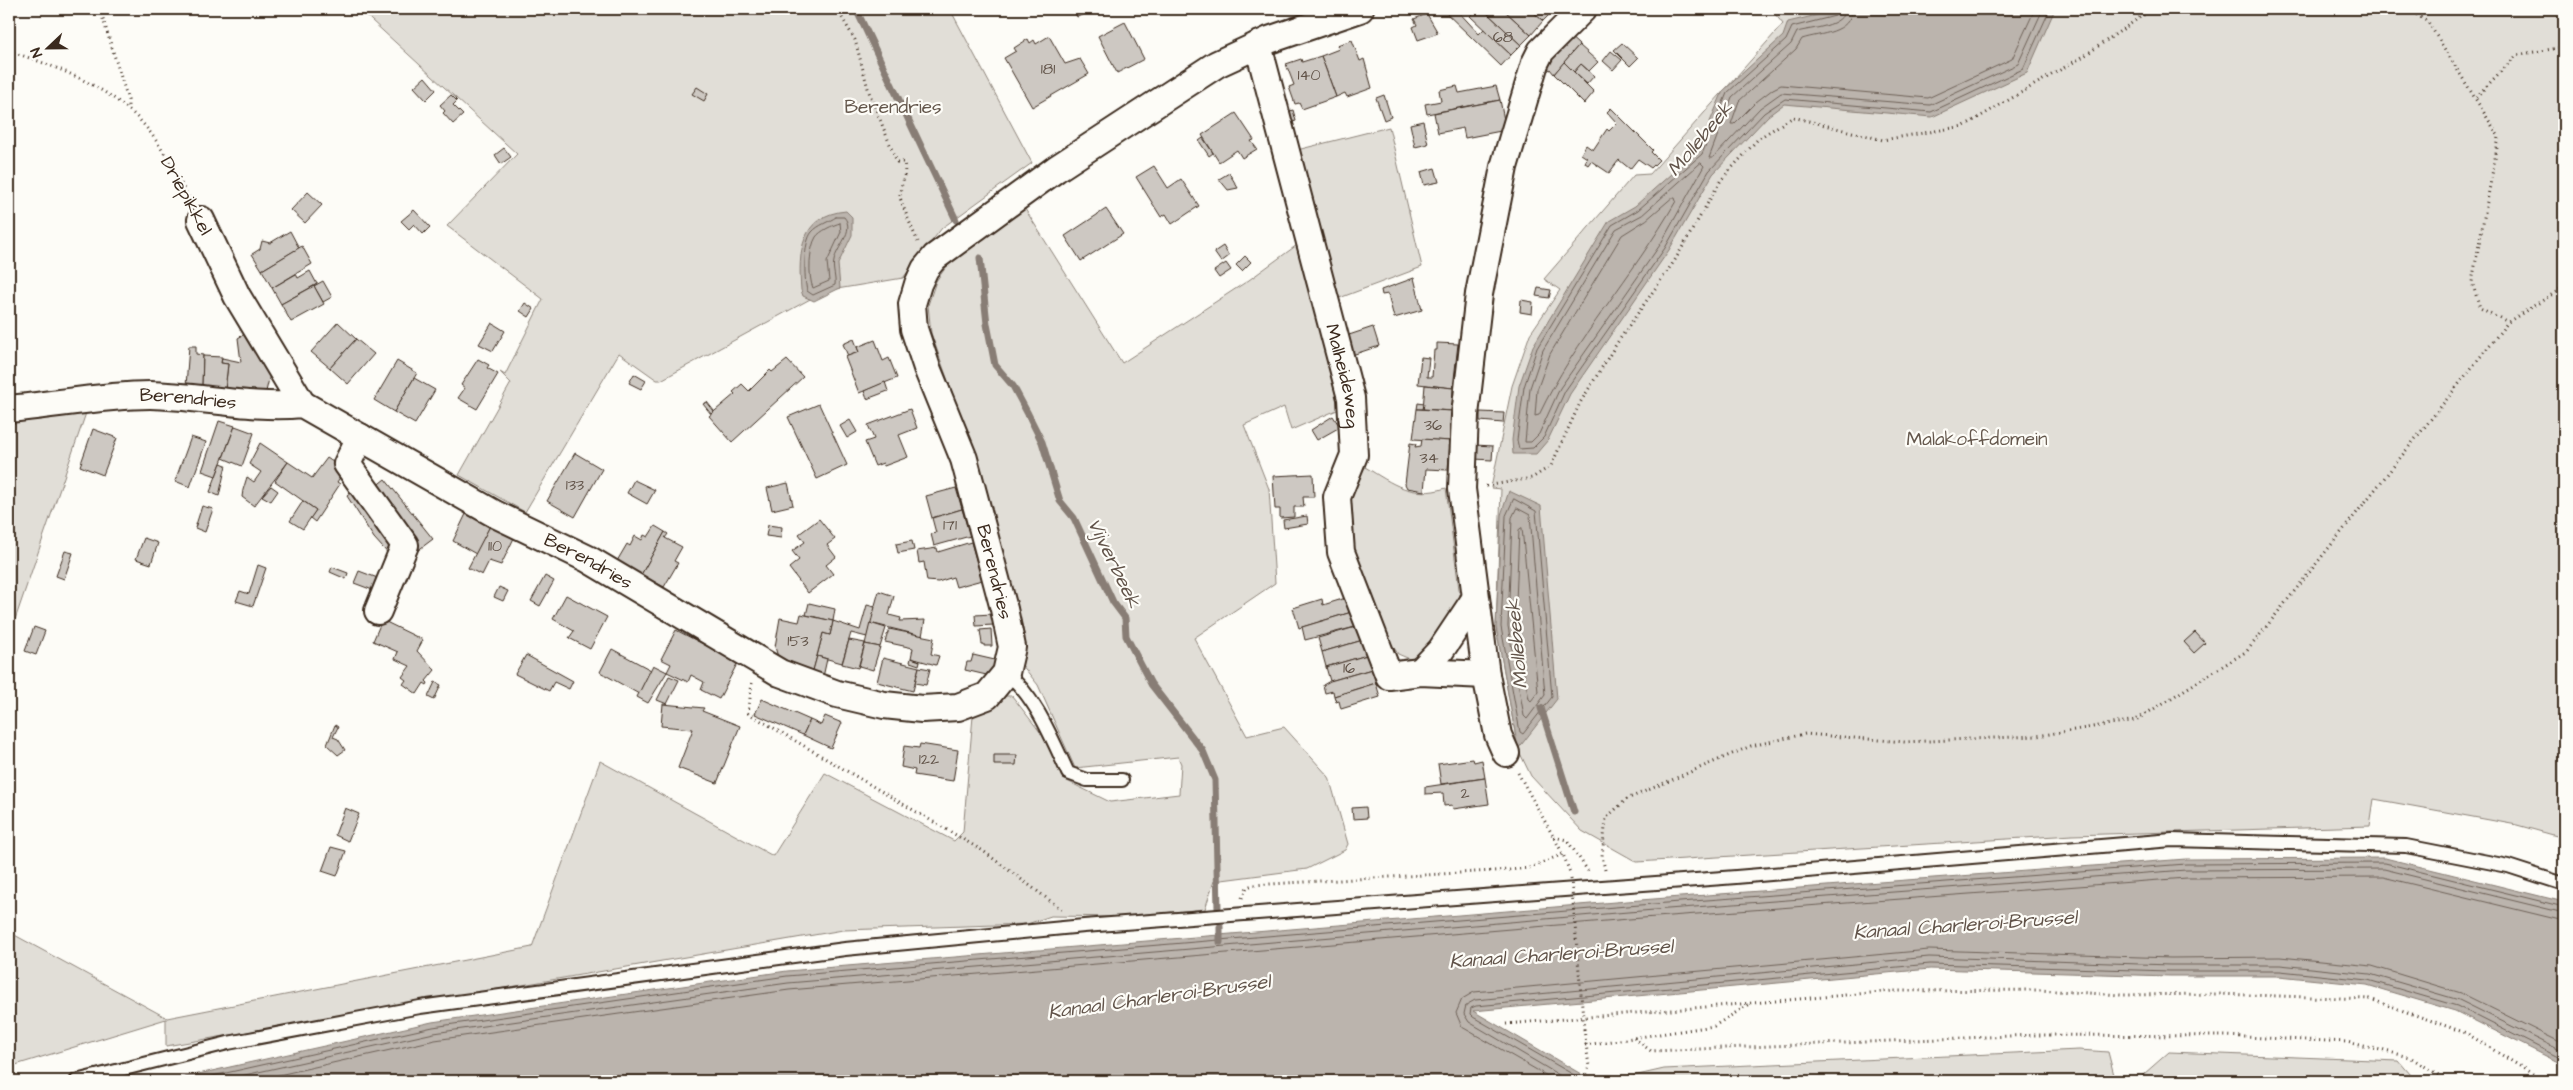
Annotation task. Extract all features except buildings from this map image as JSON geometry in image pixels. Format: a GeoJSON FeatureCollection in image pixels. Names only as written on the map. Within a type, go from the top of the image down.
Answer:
{"type":"FeatureCollection","features":[{"type":"Feature","properties":{"kind":"street","name":"Berendries"},"geometry":{"type":"LineString","coordinates":[[9,409],[152,395],[276,406],[302,404],[495,514],[588,559],[780,673],[844,696],[884,705],[922,709],[958,707],[986,696],[1006,674],[1012,647],[988,544],[964,459],[927,368],[914,329],[912,304],[925,269],[935,257],[1092,146],[1217,64],[1258,45],[1360,9]]}},
{"type":"Feature","properties":{"kind":"street"},"geometry":{"type":"LineString","coordinates":[[1506,753],[1498,735],[1486,675],[1475,599],[1462,489],[1465,415],[1479,294],[1504,167],[1535,63],[1541,51],[1583,9]]}},
{"type":"Feature","properties":{"kind":"street","name":"Malheideweg"},"geometry":{"type":"LineString","coordinates":[[1258,45],[1351,398],[1354,455],[1337,497],[1342,552],[1388,676],[1420,672],[1486,675]]}},
{"type":"Feature","properties":{"kind":"street","name":"Driepikkel"},"geometry":{"type":"LineString","coordinates":[[201,220],[237,296],[302,404]]}},
{"type":"Feature","properties":{"kind":"street"},"geometry":{"type":"LineString","coordinates":[[360,437],[347,464],[405,544],[378,611]]}},
{"type":"Feature","properties":{"kind":"street"},"geometry":{"type":"LineString","coordinates":[[1420,672],[1442,650],[1475,599]]}},
{"type":"Feature","properties":{"kind":"lane"},"geometry":{"type":"LineString","coordinates":[[1006,674],[1015,680],[1044,722],[1068,773],[1087,780],[1122,780]]}},
{"type":"Feature","properties":{"kind":"lane"},"geometry":{"type":"LineString","coordinates":[[76,1081],[228,1043],[420,1007],[845,949],[1084,926],[1603,885],[1736,877],[2172,840],[2406,846],[2508,866],[2564,884]]}},
{"type":"Feature","properties":{"kind":"path"},"geometry":{"type":"LineString","coordinates":[[100,9],[128,100],[128,109]]}},
{"type":"Feature","properties":{"kind":"path"},"geometry":{"type":"LineString","coordinates":[[837,9],[855,40],[870,92],[896,162],[904,162],[906,174],[901,188],[900,200],[917,240],[935,257]]}},
{"type":"Feature","properties":{"kind":"path"},"geometry":{"type":"LineString","coordinates":[[1462,489],[1516,483],[1532,478],[1552,466],[1580,403],[1617,343],[1675,260],[1721,180],[1759,138],[1793,117],[1883,140],[1964,126],[2084,56],[2152,9]]}},
{"type":"Feature","properties":{"kind":"path"},"geometry":{"type":"LineString","coordinates":[[2408,9],[2428,22],[2499,137],[2472,282],[2480,308],[2508,322]]}},
{"type":"Feature","properties":{"kind":"path"},"geometry":{"type":"LineString","coordinates":[[2476,97],[2517,55],[2564,47]]}},
{"type":"Feature","properties":{"kind":"path","name":"Driepikkel"},"geometry":{"type":"LineString","coordinates":[[9,51],[72,72],[128,109],[164,153],[201,220]]}},
{"type":"Feature","properties":{"kind":"path"},"geometry":{"type":"LineString","coordinates":[[1603,885],[1602,856],[1606,818],[1627,799],[1751,746],[1805,734],[1905,742],[2037,736],[2136,720],[2247,650],[2508,322],[2564,287]]}},
{"type":"Feature","properties":{"kind":"path"},"geometry":{"type":"LineString","coordinates":[[756,659],[748,713],[983,851],[1084,926]]}},
{"type":"Feature","properties":{"kind":"path"},"geometry":{"type":"LineString","coordinates":[[1506,753],[1563,854],[1571,879],[1585,1045],[1589,1066],[1585,1081]]}},
{"type":"Feature","properties":{"kind":"path"},"geometry":{"type":"LineString","coordinates":[[1554,837],[1568,840],[1603,885]]}},
{"type":"Feature","properties":{"kind":"path"},"geometry":{"type":"LineString","coordinates":[[1241,914],[1242,896],[1247,887],[1253,885],[1510,870],[1529,868],[1563,854]]}},
{"type":"Feature","properties":{"kind":"path"},"geometry":{"type":"LineString","coordinates":[[1506,1024],[1893,991],[2030,990],[2121,995],[2218,994],[2370,999],[2466,1033],[2544,1081]]}},
{"type":"Feature","properties":{"kind":"path"},"geometry":{"type":"LineString","coordinates":[[1585,1045],[1714,1026],[1751,1003]]}},
{"type":"Feature","properties":{"kind":"path"},"geometry":{"type":"LineString","coordinates":[[1634,1038],[1651,1051],[2034,1035],[2226,1036],[2347,1042],[2410,1056],[2448,1081]]}},
{"type":"Feature","properties":{"kind":"green space"},"geometry":{"type":"Polygon","coordinates":[[[359,9],[950,9],[1032,163],[942,228],[903,278],[825,291],[661,380],[657,380],[619,353],[525,512],[459,475],[511,383],[500,372],[505,375],[543,299],[447,226],[517,154],[359,9]]]}},
{"type":"Feature","properties":{"kind":"green space","name":"Malakoffdomein"},"geometry":{"type":"Polygon","coordinates":[[[1771,9],[2564,9],[2564,838],[2517,825],[2374,799],[2370,826],[2072,835],[1637,862],[1582,831],[1531,776],[1518,749],[1496,627],[1501,489],[1491,488],[1512,386],[1530,334],[1560,290],[1544,279],[1634,175],[1650,174],[1783,24],[1771,9]]]}},
{"type":"Feature","properties":{"kind":"green space"},"geometry":{"type":"Polygon","coordinates":[[[1389,127],[1422,267],[1334,300],[1293,151],[1389,127]]]}},
{"type":"Feature","properties":{"kind":"green space"},"geometry":{"type":"Polygon","coordinates":[[[1025,209],[1122,363],[1249,280],[1297,245],[1344,407],[1291,430],[1284,407],[1244,425],[1269,489],[1275,583],[1194,638],[1247,736],[1284,727],[1329,777],[1348,844],[1345,850],[1307,869],[1214,881],[1205,909],[1120,917],[1051,916],[1027,924],[843,930],[166,1046],[166,1019],[9,1067],[9,932],[167,1018],[532,947],[600,761],[773,856],[825,773],[954,841],[963,832],[973,716],[1003,696],[1012,696],[1044,737],[1063,779],[1110,802],[1179,794],[1181,764],[1178,757],[1075,768],[1038,685],[1022,665],[1025,637],[986,488],[931,333],[928,305],[936,281],[949,263],[1025,209]]]}},
{"type":"Feature","properties":{"kind":"green space"},"geometry":{"type":"Polygon","coordinates":[[[86,413],[9,637],[9,418],[86,413]]]}},
{"type":"Feature","properties":{"kind":"green space"},"geometry":{"type":"Polygon","coordinates":[[[1365,467],[1394,484],[1413,491],[1434,491],[1446,488],[1460,597],[1435,645],[1412,660],[1398,654],[1382,629],[1345,541],[1346,502],[1365,467]]]}},
{"type":"Feature","properties":{"kind":"green space"},"geometry":{"type":"Polygon","coordinates":[[[2079,1050],[2108,1052],[2114,1075],[2112,1081],[1590,1081],[1591,1079],[1616,1080],[1664,1069],[2079,1050]]]}},
{"type":"Feature","properties":{"kind":"green space"},"geometry":{"type":"Polygon","coordinates":[[[2169,1052],[2399,1061],[2416,1081],[2136,1081],[2169,1052]]]}},
{"type":"Feature","properties":{"kind":"water"},"geometry":{"type":"Polygon","coordinates":[[[1842,9],[2055,9],[2027,73],[1932,117],[1784,104],[1768,116],[1713,174],[1669,250],[1570,394],[1548,440],[1536,454],[1513,454],[1512,440],[1519,386],[1533,346],[1609,221],[1635,206],[1698,150],[1723,91],[1783,36],[1788,22],[1842,9]]]}},
{"type":"Feature","properties":{"kind":"water"},"geometry":{"type":"Polygon","coordinates":[[[846,211],[852,217],[852,235],[838,264],[840,288],[814,301],[803,296],[801,290],[800,263],[805,238],[819,220],[831,214],[846,211]]]}},
{"type":"Feature","properties":{"kind":"water"},"geometry":{"type":"Polygon","coordinates":[[[1509,491],[1541,506],[1557,699],[1518,749],[1496,627],[1501,515],[1509,491]]]}},
{"type":"Feature","properties":{"kind":"water","name":"Kanaal Charleroi-Brussel"},"geometry":{"type":"Polygon","coordinates":[[[2385,858],[2564,902],[2564,1065],[2455,1011],[2367,985],[2279,976],[2170,976],[1930,969],[1473,1011],[1581,1074],[1579,1081],[167,1081],[432,1022],[787,971],[1627,901],[2186,859],[2385,858]]]}},
{"type":"Feature","properties":{"kind":"waterway","name":"Vijverbeek"},"geometry":{"type":"LineString","coordinates":[[856,9],[956,220]]}},
{"type":"Feature","properties":{"kind":"waterway","name":"Vijverbeek"},"geometry":{"type":"LineString","coordinates":[[980,258],[987,324],[995,365],[1013,386],[1042,442],[1060,501],[1074,518],[1113,602],[1125,618],[1126,636],[1151,684],[1203,751],[1215,780],[1218,909]]}},
{"type":"Feature","properties":{"kind":"waterway","name":"Mollebeek"},"geometry":{"type":"LineString","coordinates":[[1541,708],[1574,812]]}},
{"type":"Feature","properties":{"kind":"waterway","name":"Vijverbeek"},"geometry":{"type":"LineString","coordinates":[[1220,927],[1220,942]]}}]}
